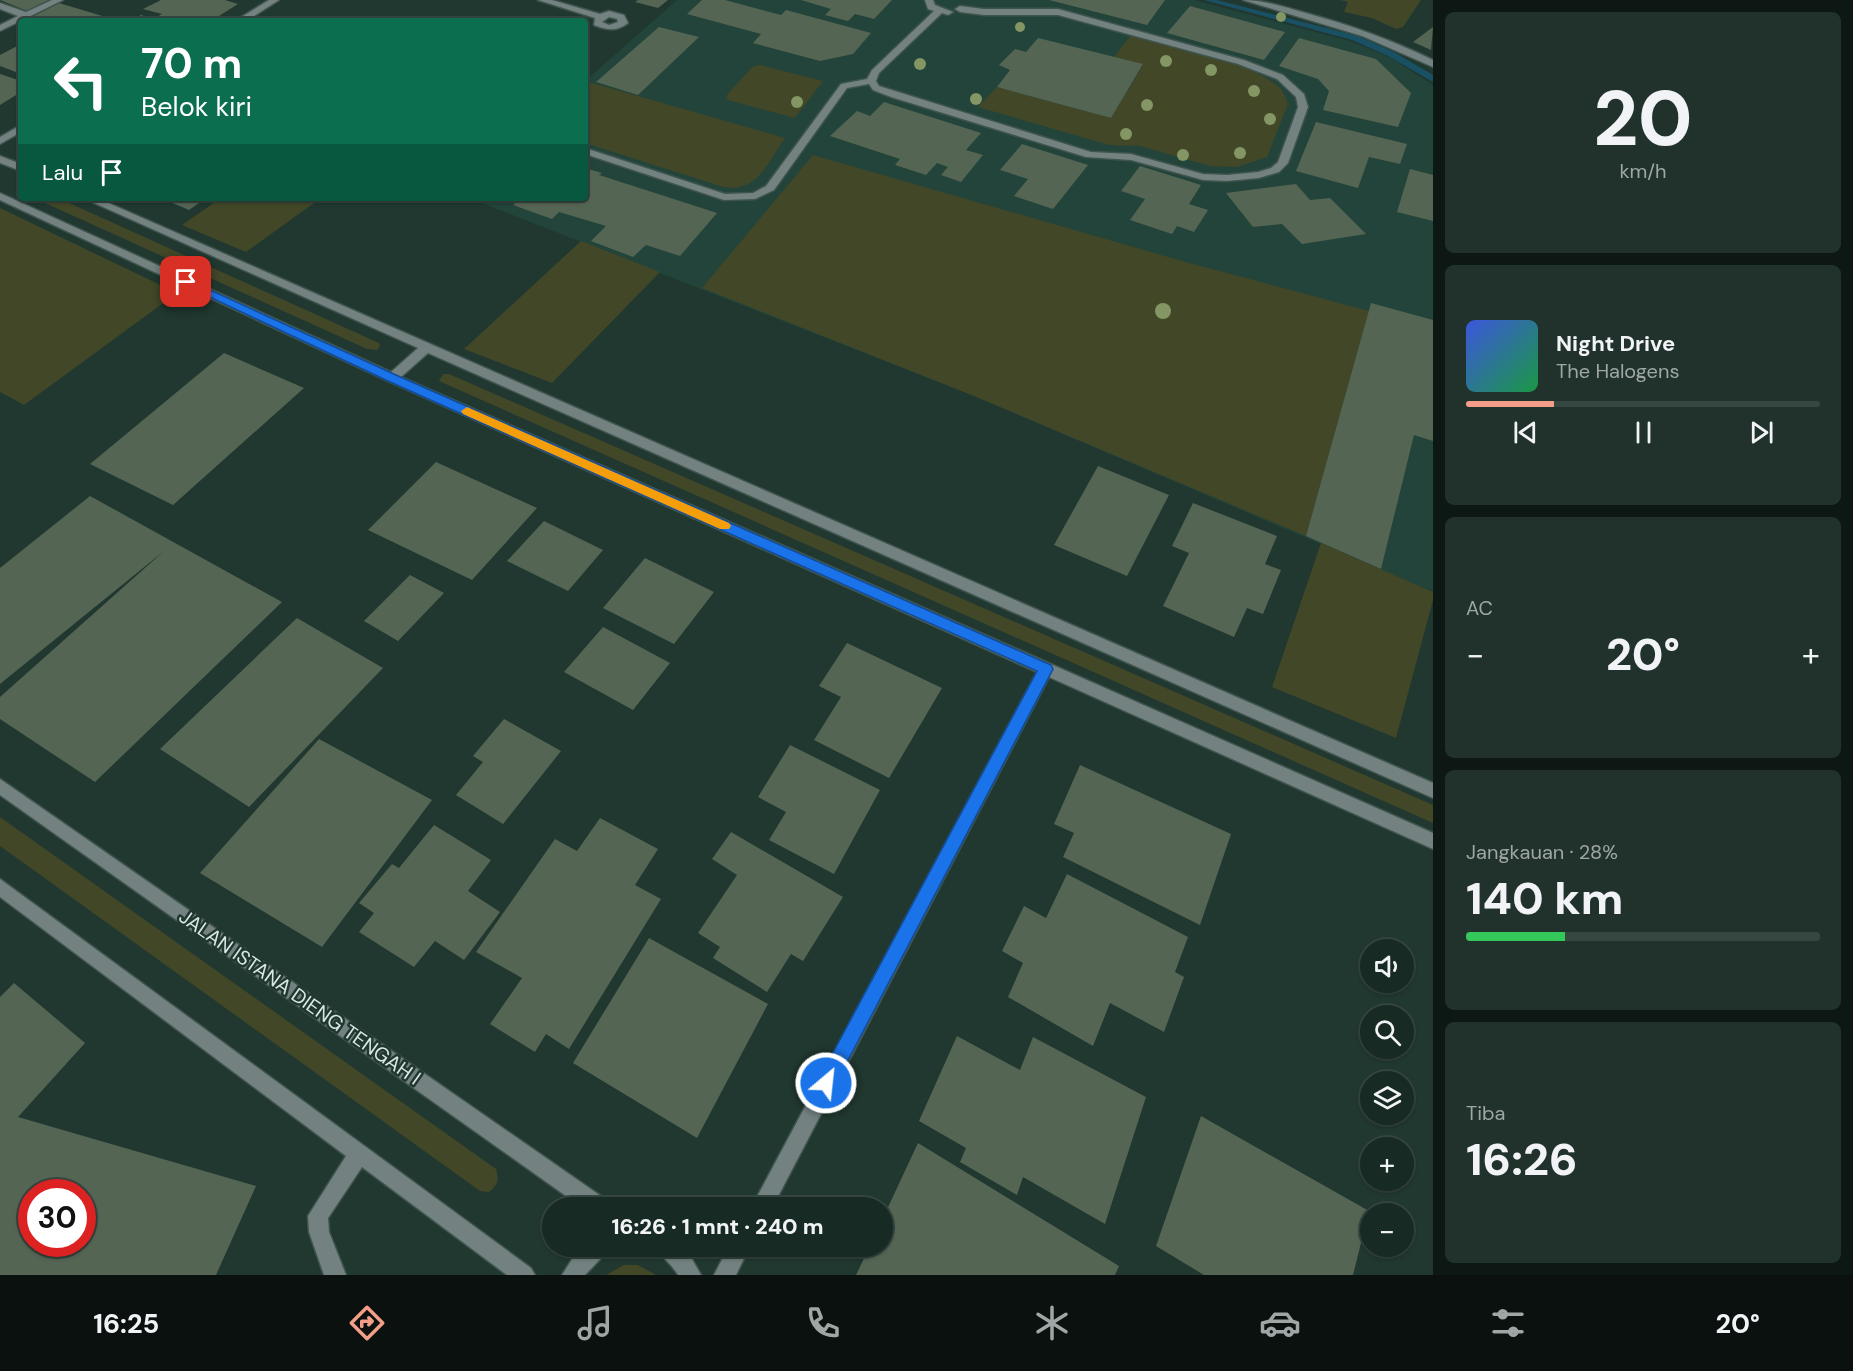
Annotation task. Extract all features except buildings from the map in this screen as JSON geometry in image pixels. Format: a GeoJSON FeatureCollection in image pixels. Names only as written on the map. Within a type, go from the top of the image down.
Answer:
{"type":"FeatureCollection","features":[{"type":"Feature","properties":{"kind":"street"},"geometry":{"type":"LineString","coordinates":[[22,18],[59,0]]}},
{"type":"Feature","properties":{"kind":"street"},"geometry":{"type":"LineString","coordinates":[[245,18],[275,0]]}},
{"type":"Feature","properties":{"kind":"street"},"geometry":{"type":"LineString","coordinates":[[542,0],[600,17]]}},
{"type":"Feature","properties":{"kind":"street"},"geometry":{"type":"LineString","coordinates":[[871,81],[876,88],[894,95],[1090,155],[1131,157],[1203,177],[1227,178],[1259,175],[1275,170],[1283,163],[1303,108],[1301,96],[1280,77],[1241,62],[1059,12],[1037,9],[980,12],[961,4],[948,12],[931,7],[929,0]]}},
{"type":"Feature","properties":{"kind":"street"},"geometry":{"type":"LineString","coordinates":[[1247,0],[1361,32],[1428,62],[1433,51]]}},
{"type":"Feature","properties":{"kind":"street"},"geometry":{"type":"LineString","coordinates":[[0,6],[27,16]]}},
{"type":"Feature","properties":{"kind":"street"},"geometry":{"type":"LineString","coordinates":[[871,81],[875,72],[939,11]]}},
{"type":"Feature","properties":{"kind":"street"},"geometry":{"type":"LineString","coordinates":[[0,28],[18,20]]}},
{"type":"Feature","properties":{"kind":"street"},"geometry":{"type":"LineString","coordinates":[[588,153],[711,194],[740,198],[755,196],[770,188],[844,86],[871,81]]}},
{"type":"Feature","properties":{"kind":"street"},"geometry":{"type":"LineString","coordinates":[[0,141],[18,130]]}},
{"type":"Feature","properties":{"kind":"street"},"geometry":{"type":"LineString","coordinates":[[0,159],[18,167]]}},
{"type":"Feature","properties":{"kind":"street"},"geometry":{"type":"LineString","coordinates":[[0,196],[392,378],[1433,841]]}},
{"type":"Feature","properties":{"kind":"street"},"geometry":{"type":"LineString","coordinates":[[95,201],[1433,791]]}},
{"type":"Feature","properties":{"kind":"street"},"geometry":{"type":"LineString","coordinates":[[392,378],[426,348]]}},
{"type":"Feature","properties":{"kind":"street"},"geometry":{"type":"LineString","coordinates":[[767,1197],[1046,669]]}},
{"type":"Feature","properties":{"kind":"street","name":"JALAN ISTANA DIENG TENGAH I"},"geometry":{"type":"LineString","coordinates":[[0,786],[585,1197]]}},
{"type":"Feature","properties":{"kind":"street"},"geometry":{"type":"LineString","coordinates":[[0,887],[524,1275]]}},
{"type":"Feature","properties":{"kind":"street"},"geometry":{"type":"LineString","coordinates":[[335,1275],[319,1232],[318,1216],[359,1154]]}},
{"type":"Feature","properties":{"kind":"street"},"geometry":{"type":"LineString","coordinates":[[573,1275],[586,1257]]}},
{"type":"Feature","properties":{"kind":"street"},"geometry":{"type":"LineString","coordinates":[[679,1257],[690,1275]]}},
{"type":"Feature","properties":{"kind":"street"},"geometry":{"type":"LineString","coordinates":[[725,1275],[734,1257]]}},
{"type":"Feature","properties":{"kind":"shaded area"},"geometry":{"type":"Polygon","coordinates":[[[677,0],[1194,0],[1350,41],[1391,58],[1433,85],[1433,592],[974,396],[477,201],[588,201],[588,78],[677,0]]]}},
{"type":"Feature","properties":{"kind":"shaded area"},"geometry":{"type":"Polygon","coordinates":[[[1340,0],[1421,0],[1403,27],[1396,29],[1372,18],[1344,12],[1348,2],[1340,0]]]}},
{"type":"Feature","properties":{"kind":"shaded area"},"geometry":{"type":"Polygon","coordinates":[[[1131,35],[1230,62],[1266,78],[1280,88],[1288,104],[1267,157],[1237,167],[1210,166],[1140,146],[1109,145],[978,107],[997,87],[1111,118],[1143,65],[1114,57],[1131,35]]]}},
{"type":"Feature","properties":{"kind":"shaded area"},"geometry":{"type":"Polygon","coordinates":[[[760,65],[823,81],[795,118],[728,100],[726,96],[752,67],[760,65]]]}},
{"type":"Feature","properties":{"kind":"shaded area"},"geometry":{"type":"Polygon","coordinates":[[[588,82],[785,138],[767,166],[753,181],[735,188],[723,187],[588,144],[588,82]]]}},
{"type":"Feature","properties":{"kind":"shaded area"},"geometry":{"type":"Polygon","coordinates":[[[813,155],[1182,261],[1369,311],[1306,536],[974,396],[702,288],[813,155]]]}},
{"type":"Feature","properties":{"kind":"shaded area"},"geometry":{"type":"Polygon","coordinates":[[[41,201],[65,201],[379,343],[377,350],[367,349],[41,201]]]}},
{"type":"Feature","properties":{"kind":"shaded area"},"geometry":{"type":"Polygon","coordinates":[[[217,201],[317,201],[246,252],[182,225],[217,201]]]}},
{"type":"Feature","properties":{"kind":"shaded area"},"geometry":{"type":"Polygon","coordinates":[[[0,208],[177,293],[24,405],[0,392],[0,208]]]}},
{"type":"Feature","properties":{"kind":"shaded area"},"geometry":{"type":"Polygon","coordinates":[[[581,241],[660,272],[552,383],[464,349],[581,241]]]}},
{"type":"Feature","properties":{"kind":"shaded area"},"geometry":{"type":"Polygon","coordinates":[[[443,374],[449,374],[1433,805],[1433,823],[439,381],[443,374]]]}},
{"type":"Feature","properties":{"kind":"shaded area"},"geometry":{"type":"Polygon","coordinates":[[[1321,543],[1433,592],[1433,600],[1396,738],[1272,687],[1321,543]]]}},
{"type":"Feature","properties":{"kind":"shaded area"},"geometry":{"type":"Polygon","coordinates":[[[0,817],[496,1169],[496,1185],[489,1192],[480,1191],[0,846],[0,817]]]}},
{"type":"Feature","properties":{"kind":"shaded area"},"geometry":{"type":"Polygon","coordinates":[[[624,1265],[638,1265],[656,1275],[606,1275],[624,1265]]]}},
{"type":"Feature","properties":{"kind":"waterway"},"geometry":{"type":"LineString","coordinates":[[1208,0],[1355,38],[1391,54],[1433,79]]}},
{"type":"Feature","properties":{"kind":"slow traffic"},"geometry":{"type":"LineString","coordinates":[[467,411],[725,526]]}},
{"type":"Feature","properties":{"kind":"route"},"geometry":{"type":"LineString","coordinates":[[186,282],[392,378],[1046,669],[826,1083]]}}]}
